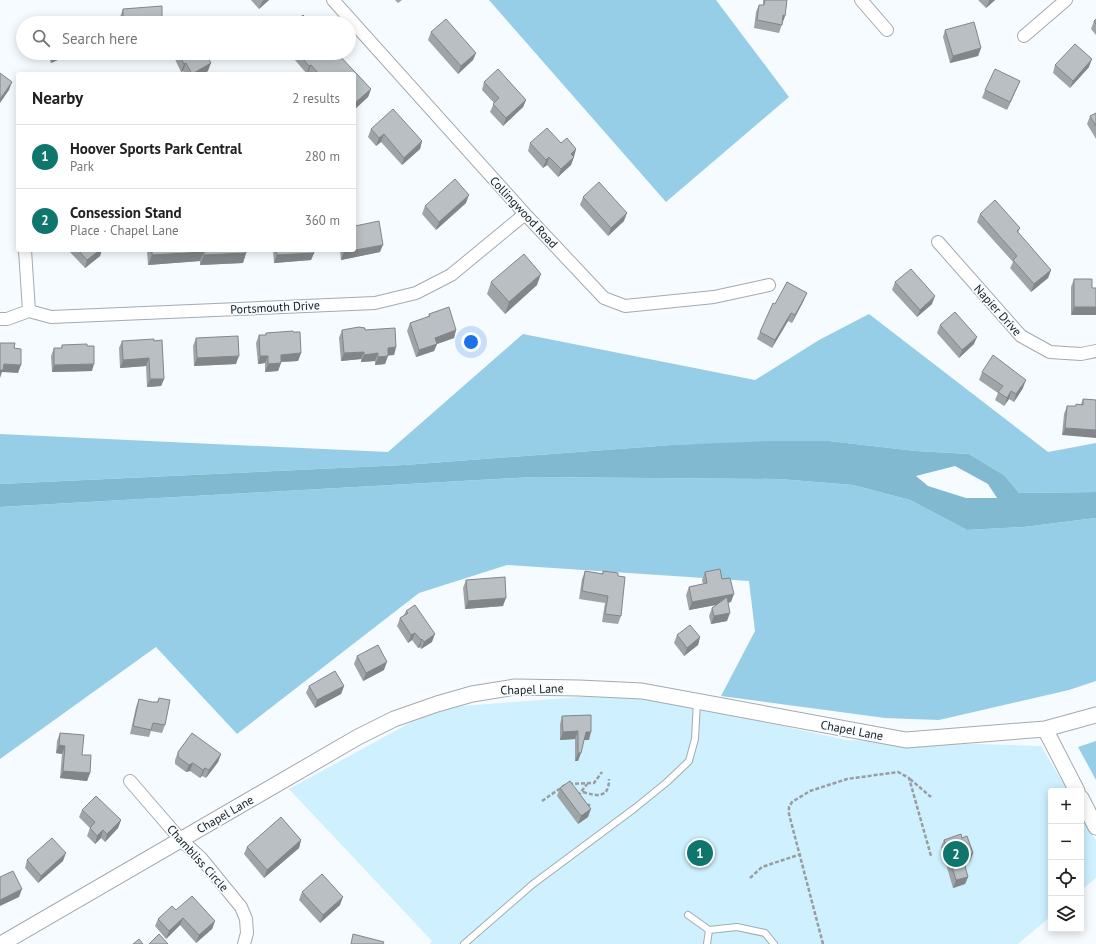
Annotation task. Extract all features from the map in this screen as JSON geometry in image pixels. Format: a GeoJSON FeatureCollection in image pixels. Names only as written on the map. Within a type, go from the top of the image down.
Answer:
{"type":"FeatureCollection","features":[{"type":"Feature","properties":{"kind":"street","name":"Collingwood Road"},"geometry":{"type":"LineString","coordinates":[[333,0],[347,16]]}},
{"type":"Feature","properties":{"kind":"street"},"geometry":{"type":"LineString","coordinates":[[861,0],[887,30]]}},
{"type":"Feature","properties":{"kind":"street"},"geometry":{"type":"LineString","coordinates":[[1024,36],[1066,0]]}},
{"type":"Feature","properties":{"kind":"street","name":"Collingwood Road"},"geometry":{"type":"LineString","coordinates":[[356,26],[525,214],[604,298],[625,306],[714,297],[769,284]]}},
{"type":"Feature","properties":{"kind":"street","name":"Portsmouth Drive"},"geometry":{"type":"LineString","coordinates":[[29,311],[51,317],[375,303],[416,293],[451,275],[525,214]]}},
{"type":"Feature","properties":{"kind":"street","name":"Napier Drive"},"geometry":{"type":"LineString","coordinates":[[938,242],[1021,336],[1050,352],[1081,354],[1096,351]]}},
{"type":"Feature","properties":{"kind":"street"},"geometry":{"type":"LineString","coordinates":[[0,319],[7,319],[29,311],[25,252]]}},
{"type":"Feature","properties":{"kind":"street","name":"Chapel Lane"},"geometry":{"type":"LineString","coordinates":[[1,944],[358,737],[394,719],[458,698],[515,687],[642,691],[906,740],[1046,729],[1096,715]]}},
{"type":"Feature","properties":{"kind":"street"},"geometry":{"type":"LineString","coordinates":[[1046,729],[1076,788]]}},
{"type":"Feature","properties":{"kind":"street","name":"Chambliss Circle"},"geometry":{"type":"LineString","coordinates":[[130,781],[181,840],[201,858],[241,907],[246,919],[247,933],[244,944]]}},
{"type":"Feature","properties":{"kind":"street"},"geometry":{"type":"LineString","coordinates":[[1084,804],[1096,827]]}},
{"type":"Feature","properties":{"kind":"lane"},"geometry":{"type":"LineString","coordinates":[[464,944],[533,884],[635,808],[689,761],[695,739],[697,701]]}},
{"type":"Feature","properties":{"kind":"lane"},"geometry":{"type":"LineString","coordinates":[[688,915],[709,930],[737,927],[764,933],[774,944]]}},
{"type":"Feature","properties":{"kind":"lane"},"geometry":{"type":"LineString","coordinates":[[707,944],[709,930]]}},
{"type":"Feature","properties":{"kind":"path"},"geometry":{"type":"LineString","coordinates":[[542,801],[568,784],[594,783],[602,772]]}},
{"type":"Feature","properties":{"kind":"path"},"geometry":{"type":"LineString","coordinates":[[823,944],[811,905],[801,854],[789,814],[789,808],[792,802],[810,791],[847,779],[898,772],[910,778],[931,797]]}},
{"type":"Feature","properties":{"kind":"path"},"geometry":{"type":"LineString","coordinates":[[910,778],[931,856]]}},
{"type":"Feature","properties":{"kind":"path"},"geometry":{"type":"LineString","coordinates":[[583,792],[600,796],[606,793],[609,788],[609,779]]}},
{"type":"Feature","properties":{"kind":"path"},"geometry":{"type":"LineString","coordinates":[[578,796],[583,792],[587,784]]}},
{"type":"Feature","properties":{"kind":"path"},"geometry":{"type":"LineString","coordinates":[[586,808],[591,803]]}},
{"type":"Feature","properties":{"kind":"path"},"geometry":{"type":"LineString","coordinates":[[750,878],[762,867],[801,854]]}},
{"type":"Feature","properties":{"kind":"shaded area"},"geometry":{"type":"Polygon","coordinates":[[[489,0],[716,0],[789,97],[666,202],[489,0]]]}},
{"type":"Feature","properties":{"kind":"shaded area"},"geometry":{"type":"Polygon","coordinates":[[[869,314],[1048,452],[1096,443],[1096,492],[1019,493],[1004,475],[969,454],[916,451],[829,441],[672,445],[404,465],[0,484],[0,434],[388,452],[523,334],[755,380],[819,340],[869,314]]]}},
{"type":"Feature","properties":{"kind":"shaded area"},"geometry":{"type":"Polygon","coordinates":[[[772,441],[829,441],[916,451],[969,454],[1004,475],[1019,493],[1096,492],[1096,518],[1024,527],[967,530],[910,500],[853,485],[779,479],[533,477],[0,507],[0,484],[404,465],[672,445],[772,441]],[[955,466],[916,476],[928,486],[966,498],[997,498],[988,484],[955,466]]]}},
{"type":"Feature","properties":{"kind":"shaded area"},"geometry":{"type":"Polygon","coordinates":[[[533,477],[779,479],[853,485],[910,500],[967,530],[1024,527],[1096,518],[1096,681],[1069,690],[939,720],[885,718],[721,696],[755,631],[749,581],[507,565],[419,593],[237,734],[156,647],[0,759],[0,507],[533,477]]]}},
{"type":"Feature","properties":{"kind":"shaded area"},"geometry":{"type":"Polygon","coordinates":[[[629,693],[847,740],[1041,746],[1066,788],[1048,788],[1048,919],[1018,944],[430,944],[432,941],[289,789],[437,708],[629,693]]]}},
{"type":"Feature","properties":{"kind":"shaded area"},"geometry":{"type":"Polygon","coordinates":[[[1096,741],[1096,780],[1078,747],[1096,741]]]}},
{"type":"Feature","properties":{"kind":"shaded area"},"geometry":{"type":"Polygon","coordinates":[[[1084,819],[1096,841],[1096,878],[1084,888],[1084,819]]]}},
{"type":"Feature","properties":{"kind":"building"},"geometry":{"type":"Polygon","coordinates":[[[765,0],[787,0],[782,25],[757,20],[759,5],[764,5],[765,0]]]}},
{"type":"Feature","properties":{"kind":"building"},"geometry":{"type":"Polygon","coordinates":[[[162,6],[162,16],[123,16],[123,9],[162,6]]]}},
{"type":"Feature","properties":{"kind":"building"},"geometry":{"type":"Polygon","coordinates":[[[446,19],[476,53],[461,66],[431,32],[446,19]]]}},
{"type":"Feature","properties":{"kind":"building"},"geometry":{"type":"Polygon","coordinates":[[[974,22],[981,48],[953,56],[945,30],[974,22]]]}},
{"type":"Feature","properties":{"kind":"building"},"geometry":{"type":"Polygon","coordinates":[[[1075,44],[1092,59],[1073,81],[1055,65],[1075,44]]]}},
{"type":"Feature","properties":{"kind":"building"},"geometry":{"type":"Polygon","coordinates":[[[182,60],[209,60],[211,63],[195,72],[191,72],[186,63],[184,64],[182,60]]]}},
{"type":"Feature","properties":{"kind":"building"},"geometry":{"type":"Polygon","coordinates":[[[304,60],[344,60],[355,72],[317,72],[311,65],[309,66],[304,60]]]}},
{"type":"Feature","properties":{"kind":"building"},"geometry":{"type":"Polygon","coordinates":[[[498,69],[526,100],[506,118],[493,104],[499,98],[484,82],[498,69]]]}},
{"type":"Feature","properties":{"kind":"building"},"geometry":{"type":"Polygon","coordinates":[[[995,69],[1020,81],[1010,102],[985,90],[995,69]]]}},
{"type":"Feature","properties":{"kind":"building"},"geometry":{"type":"Polygon","coordinates":[[[0,73],[12,82],[0,99],[0,73]]]}},
{"type":"Feature","properties":{"kind":"building"},"geometry":{"type":"Polygon","coordinates":[[[356,73],[371,89],[356,102],[356,73]]]}},
{"type":"Feature","properties":{"kind":"building"},"geometry":{"type":"Polygon","coordinates":[[[393,109],[422,141],[404,158],[384,134],[379,138],[371,129],[393,109]]]}},
{"type":"Feature","properties":{"kind":"building"},"geometry":{"type":"Polygon","coordinates":[[[1096,113],[1096,126],[1090,116],[1096,113]]]}},
{"type":"Feature","properties":{"kind":"building"},"geometry":{"type":"Polygon","coordinates":[[[547,128],[561,143],[567,138],[576,149],[571,154],[574,157],[561,169],[549,157],[546,160],[530,143],[547,128]]]}},
{"type":"Feature","properties":{"kind":"building"},"geometry":{"type":"Polygon","coordinates":[[[455,179],[469,195],[439,222],[425,206],[455,179]]]}},
{"type":"Feature","properties":{"kind":"building"},"geometry":{"type":"Polygon","coordinates":[[[599,182],[627,213],[611,228],[583,197],[599,182]]]}},
{"type":"Feature","properties":{"kind":"building"},"geometry":{"type":"Polygon","coordinates":[[[995,200],[1020,228],[1017,231],[1051,270],[1034,284],[1013,260],[1017,256],[980,214],[995,200]]]}},
{"type":"Feature","properties":{"kind":"building"},"geometry":{"type":"Polygon","coordinates":[[[379,221],[383,245],[356,250],[356,226],[379,221]]]}},
{"type":"Feature","properties":{"kind":"building"},"geometry":{"type":"Polygon","coordinates":[[[80,252],[97,252],[87,260],[80,252]]]}},
{"type":"Feature","properties":{"kind":"building"},"geometry":{"type":"Polygon","coordinates":[[[152,252],[204,252],[152,255],[152,252]]]}},
{"type":"Feature","properties":{"kind":"building"},"geometry":{"type":"Polygon","coordinates":[[[204,252],[246,252],[246,253],[204,255],[204,252]]]}},
{"type":"Feature","properties":{"kind":"building"},"geometry":{"type":"Polygon","coordinates":[[[276,252],[314,253],[277,255],[276,252]]]}},
{"type":"Feature","properties":{"kind":"building"},"geometry":{"type":"Polygon","coordinates":[[[524,254],[541,274],[509,302],[491,282],[524,254]]]}},
{"type":"Feature","properties":{"kind":"building"},"geometry":{"type":"Polygon","coordinates":[[[911,269],[935,296],[920,310],[895,282],[911,269]]]}},
{"type":"Feature","properties":{"kind":"building"},"geometry":{"type":"Polygon","coordinates":[[[1074,279],[1092,279],[1092,288],[1096,288],[1096,307],[1074,307],[1074,279]]]}},
{"type":"Feature","properties":{"kind":"building"},"geometry":{"type":"Polygon","coordinates":[[[787,282],[807,293],[795,315],[791,313],[775,340],[760,332],[773,303],[775,304],[787,282]]]}},
{"type":"Feature","properties":{"kind":"building"},"geometry":{"type":"Polygon","coordinates":[[[449,307],[456,330],[435,338],[437,344],[419,350],[410,323],[449,307]]]}},
{"type":"Feature","properties":{"kind":"building"},"geometry":{"type":"Polygon","coordinates":[[[955,312],[977,337],[962,350],[940,325],[955,312]]]}},
{"type":"Feature","properties":{"kind":"building"},"geometry":{"type":"Polygon","coordinates":[[[359,327],[365,328],[365,330],[395,328],[396,347],[388,348],[388,356],[378,357],[378,353],[364,355],[364,352],[344,353],[342,330],[359,327]]]}},
{"type":"Feature","properties":{"kind":"building"},"geometry":{"type":"Polygon","coordinates":[[[293,331],[300,332],[301,353],[281,355],[281,363],[268,364],[268,356],[260,356],[259,335],[293,331]]]}},
{"type":"Feature","properties":{"kind":"building"},"geometry":{"type":"Polygon","coordinates":[[[238,336],[239,356],[197,358],[196,338],[238,336]]]}},
{"type":"Feature","properties":{"kind":"building"},"geometry":{"type":"Polygon","coordinates":[[[154,339],[154,341],[162,340],[164,379],[150,379],[149,358],[123,360],[122,341],[154,339]]]}},
{"type":"Feature","properties":{"kind":"building"},"geometry":{"type":"Polygon","coordinates":[[[0,343],[15,343],[14,348],[21,349],[21,365],[4,364],[3,370],[0,370],[0,343]]]}},
{"type":"Feature","properties":{"kind":"building"},"geometry":{"type":"Polygon","coordinates":[[[87,344],[87,346],[94,346],[94,364],[54,365],[54,348],[62,348],[62,345],[87,344]]]}},
{"type":"Feature","properties":{"kind":"building"},"geometry":{"type":"Polygon","coordinates":[[[993,355],[1026,380],[1016,394],[1011,391],[1007,398],[998,392],[1003,386],[982,372],[993,355]]]}},
{"type":"Feature","properties":{"kind":"building"},"geometry":{"type":"Polygon","coordinates":[[[1083,399],[1096,400],[1096,430],[1065,428],[1067,406],[1076,406],[1076,404],[1083,405],[1083,399]]]}},
{"type":"Feature","properties":{"kind":"building"},"geometry":{"type":"Polygon","coordinates":[[[720,569],[722,579],[730,578],[734,594],[692,602],[689,587],[707,583],[705,572],[720,569]]]}},
{"type":"Feature","properties":{"kind":"building"},"geometry":{"type":"Polygon","coordinates":[[[585,571],[603,574],[603,571],[618,573],[618,576],[625,577],[621,616],[605,614],[608,596],[582,591],[585,571]]]}},
{"type":"Feature","properties":{"kind":"building"},"geometry":{"type":"Polygon","coordinates":[[[505,577],[506,598],[468,601],[466,580],[505,577]]]}},
{"type":"Feature","properties":{"kind":"building"},"geometry":{"type":"Polygon","coordinates":[[[727,597],[730,613],[714,616],[712,608],[727,597]]]}},
{"type":"Feature","properties":{"kind":"building"},"geometry":{"type":"Polygon","coordinates":[[[415,605],[435,634],[424,642],[415,633],[411,635],[400,618],[408,613],[406,611],[415,605]]]}},
{"type":"Feature","properties":{"kind":"building"},"geometry":{"type":"Polygon","coordinates":[[[690,625],[700,637],[687,648],[677,635],[690,625]]]}},
{"type":"Feature","properties":{"kind":"building"},"geometry":{"type":"Polygon","coordinates":[[[378,645],[387,662],[366,673],[357,656],[378,645]]]}},
{"type":"Feature","properties":{"kind":"building"},"geometry":{"type":"Polygon","coordinates":[[[335,671],[344,686],[317,700],[309,686],[335,671]]]}},
{"type":"Feature","properties":{"kind":"building"},"geometry":{"type":"Polygon","coordinates":[[[159,698],[170,700],[165,725],[153,723],[151,730],[133,726],[139,699],[158,702],[159,698]]]}},
{"type":"Feature","properties":{"kind":"building"},"geometry":{"type":"Polygon","coordinates":[[[591,715],[591,732],[586,732],[581,753],[578,753],[578,731],[563,732],[562,716],[591,715]]]}},
{"type":"Feature","properties":{"kind":"building"},"geometry":{"type":"Polygon","coordinates":[[[60,733],[84,735],[82,755],[91,755],[90,773],[63,771],[65,746],[59,745],[60,733]]]}},
{"type":"Feature","properties":{"kind":"building"},"geometry":{"type":"Polygon","coordinates":[[[192,733],[221,754],[209,770],[205,768],[203,770],[193,763],[189,765],[178,757],[178,752],[192,733]]]}},
{"type":"Feature","properties":{"kind":"building"},"geometry":{"type":"Polygon","coordinates":[[[570,781],[591,809],[581,816],[560,788],[570,781]]]}},
{"type":"Feature","properties":{"kind":"building"},"geometry":{"type":"Polygon","coordinates":[[[96,796],[121,820],[107,834],[103,830],[97,836],[90,828],[95,822],[82,810],[96,796]]]}},
{"type":"Feature","properties":{"kind":"building"},"geometry":{"type":"Polygon","coordinates":[[[281,817],[301,840],[267,870],[247,847],[281,817]]]}},
{"type":"Feature","properties":{"kind":"building"},"geometry":{"type":"Polygon","coordinates":[[[961,834],[962,838],[967,836],[973,853],[963,859],[968,877],[956,880],[944,840],[961,834]]]}},
{"type":"Feature","properties":{"kind":"building"},"geometry":{"type":"Polygon","coordinates":[[[52,838],[66,853],[41,876],[27,860],[52,838]]]}},
{"type":"Feature","properties":{"kind":"building"},"geometry":{"type":"Polygon","coordinates":[[[13,871],[22,889],[0,900],[0,877],[13,871]]]}},
{"type":"Feature","properties":{"kind":"building"},"geometry":{"type":"Polygon","coordinates":[[[322,874],[343,897],[323,915],[302,892],[322,874]]]}},
{"type":"Feature","properties":{"kind":"building"},"geometry":{"type":"Polygon","coordinates":[[[192,896],[215,921],[199,935],[183,918],[169,931],[158,919],[172,906],[176,910],[192,896]]]}},
{"type":"Feature","properties":{"kind":"building"},"geometry":{"type":"Polygon","coordinates":[[[159,934],[168,944],[149,944],[159,934]]]}},
{"type":"Feature","properties":{"kind":"building"},"geometry":{"type":"Polygon","coordinates":[[[353,934],[384,942],[383,944],[351,944],[353,934]]]}},
{"type":"Feature","properties":{"kind":"building"},"geometry":{"type":"Polygon","coordinates":[[[139,939],[143,944],[133,944],[139,939]]]}},
{"type":"Feature","properties":{"kind":"place","name":"Hoover Sports Park Central"},"geometry":{"type":"Point","coordinates":[700,853]}},
{"type":"Feature","properties":{"kind":"place","name":"Consession Stand"},"geometry":{"type":"Point","coordinates":[956,854]}}]}
